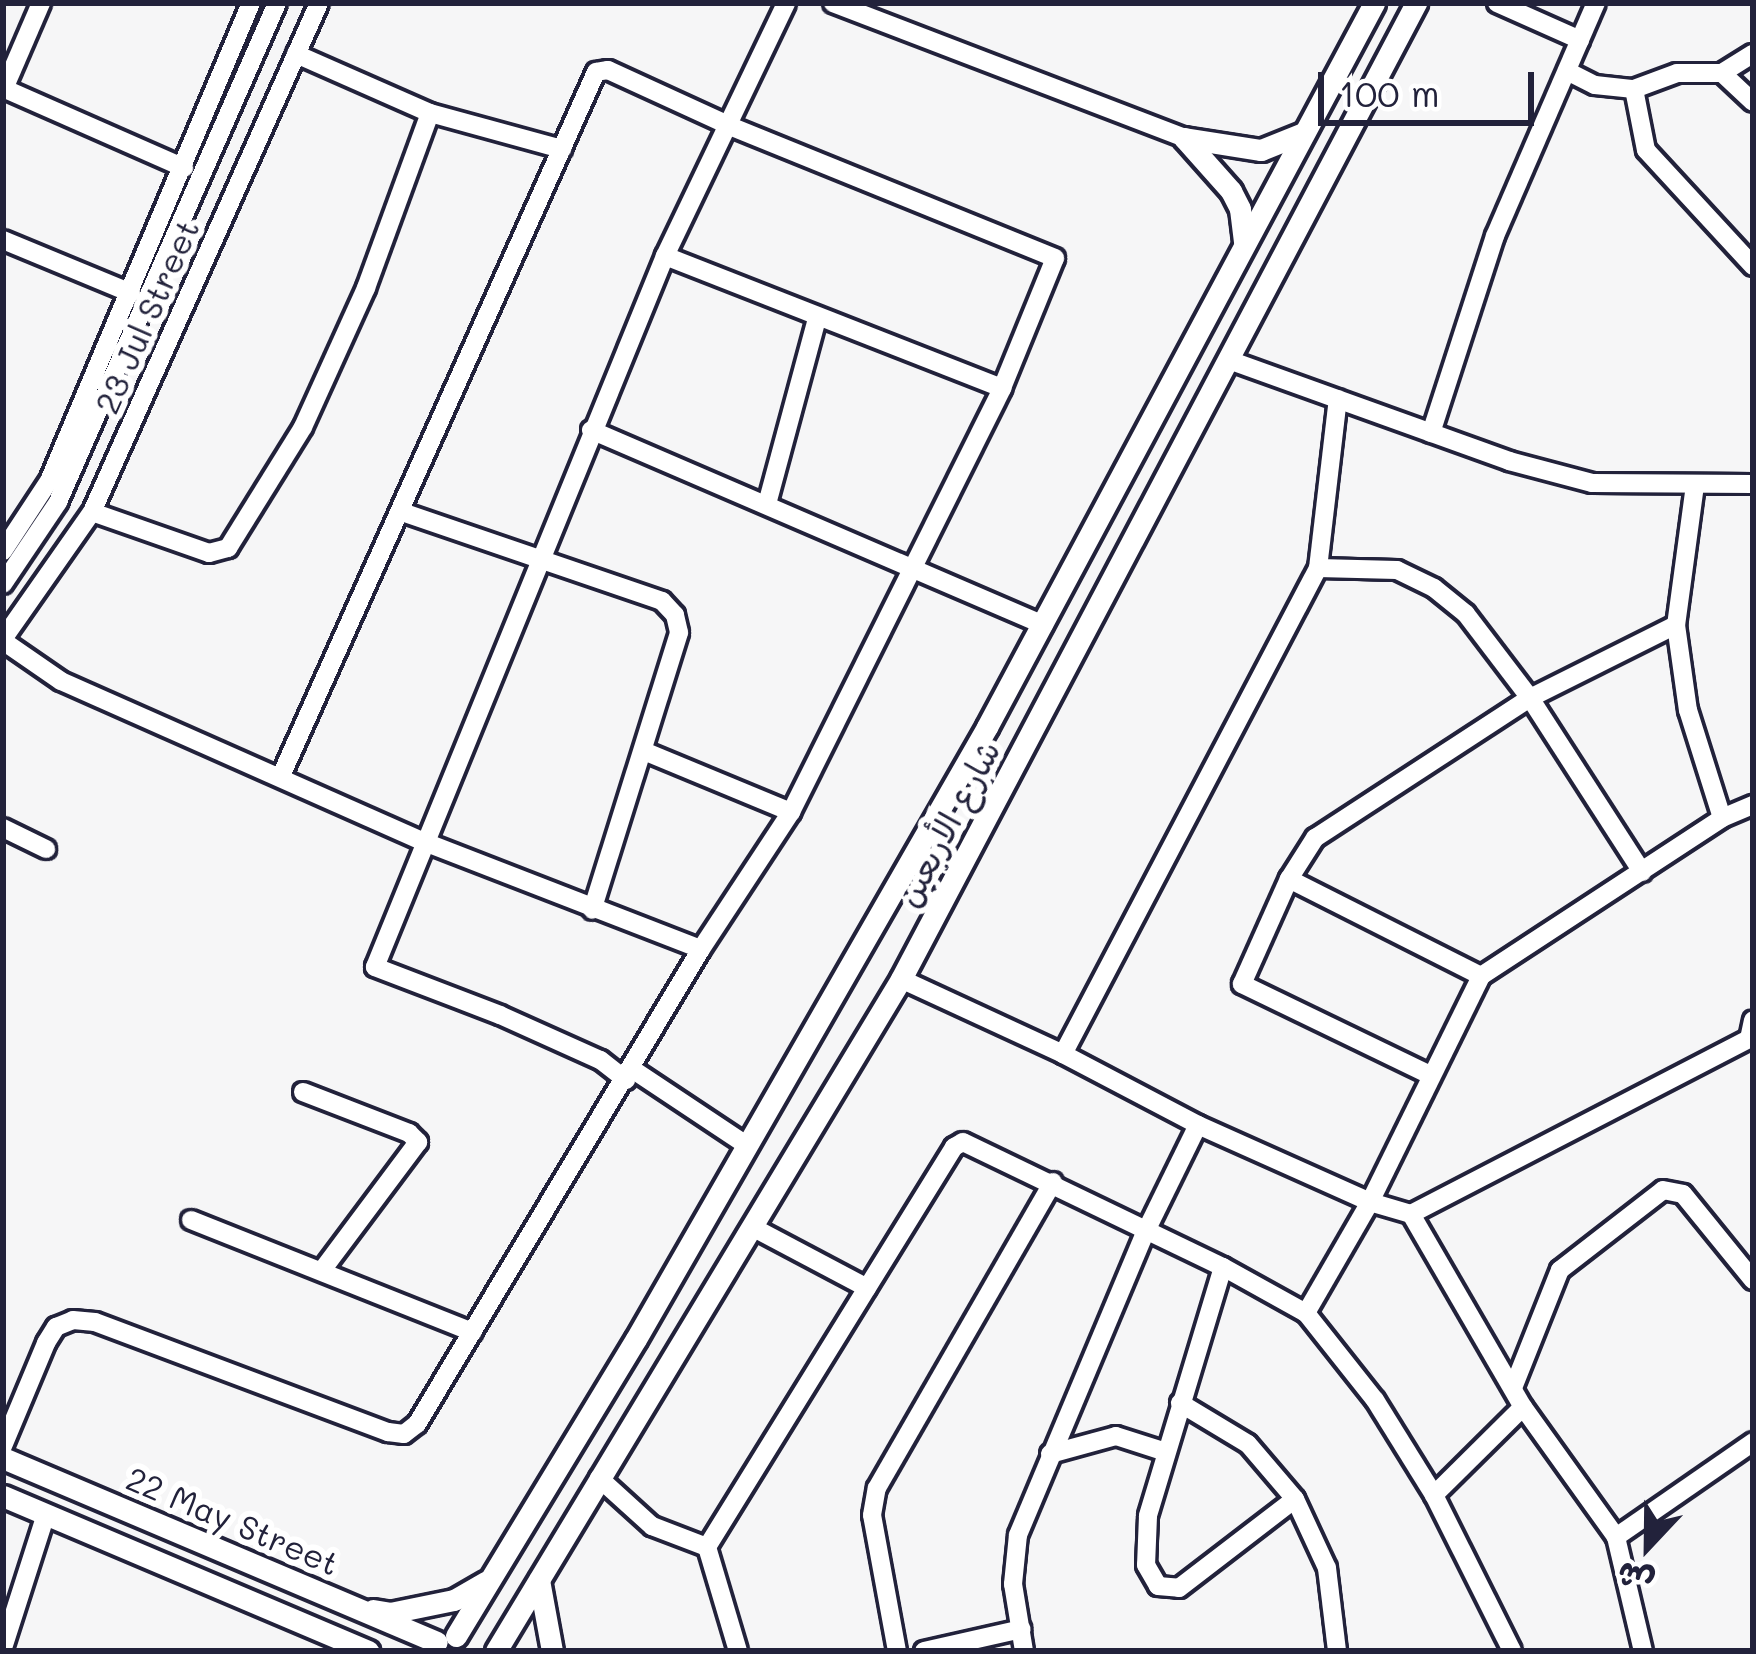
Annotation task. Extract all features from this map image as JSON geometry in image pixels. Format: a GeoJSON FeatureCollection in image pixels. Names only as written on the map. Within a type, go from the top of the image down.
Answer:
{"type":"FeatureCollection","features":[{"type":"Feature","properties":{"kind":"main road","name":"شارع الأربعين"},"geometry":{"type":"LineString","coordinates":[[440,1643],[491,1579],[748,1146],[1044,625],[1374,3]]}},
{"type":"Feature","properties":{"kind":"main road","name":"شارع الأربعين"},"geometry":{"type":"LineString","coordinates":[[492,1651],[901,979],[1416,3]]}},
{"type":"Feature","properties":{"kind":"main road"},"geometry":{"type":"LineString","coordinates":[[1184,138],[1261,150],[1303,133]]}},
{"type":"Feature","properties":{"kind":"main road"},"geometry":{"type":"LineString","coordinates":[[1184,138],[1231,191],[1240,209],[1244,247]]}},
{"type":"Feature","properties":{"kind":"main road"},"geometry":{"type":"LineString","coordinates":[[1044,625],[1079,644]]}},
{"type":"Feature","properties":{"kind":"main road"},"geometry":{"type":"LineString","coordinates":[[636,1339],[668,1360]]}},
{"type":"Feature","properties":{"kind":"main road","name":"22 May Street"},"geometry":{"type":"LineString","coordinates":[[3,1458],[440,1643],[473,1639],[492,1651]]}},
{"type":"Feature","properties":{"kind":"main road","name":"22 May Street"},"geometry":{"type":"LineString","coordinates":[[3,1496],[359,1648]]}},
{"type":"Feature","properties":{"kind":"main road"},"geometry":{"type":"LineString","coordinates":[[344,1604],[390,1613],[454,1600],[491,1579]]}},
{"type":"Feature","properties":{"kind":"main road"},"geometry":{"type":"LineString","coordinates":[[539,1580],[552,1651]]}},
{"type":"Feature","properties":{"kind":"street"},"geometry":{"type":"LineString","coordinates":[[41,3],[4,88],[184,168]]}},
{"type":"Feature","properties":{"kind":"street","name":"23 Jul Street"},"geometry":{"type":"LineString","coordinates":[[3,551],[49,481],[251,3]]}},
{"type":"Feature","properties":{"kind":"street"},"geometry":{"type":"LineString","coordinates":[[3,584],[58,502],[278,3]]}},
{"type":"Feature","properties":{"kind":"street","name":"23 Jul Street"},"geometry":{"type":"LineString","coordinates":[[3,640],[92,512],[319,3]]}},
{"type":"Feature","properties":{"kind":"street"},"geometry":{"type":"LineString","coordinates":[[748,1146],[600,1060],[375,967],[422,841],[665,256],[786,3]]}},
{"type":"Feature","properties":{"kind":"street"},"geometry":{"type":"LineString","coordinates":[[833,3],[1184,138]]}},
{"type":"Feature","properties":{"kind":"street"},"geometry":{"type":"LineString","coordinates":[[1497,3],[1580,40]]}},
{"type":"Feature","properties":{"kind":"street"},"geometry":{"type":"LineString","coordinates":[[1431,433],[1495,236],[1596,3]]}},
{"type":"Feature","properties":{"kind":"street"},"geometry":{"type":"LineString","coordinates":[[296,54],[430,113],[562,148]]}},
{"type":"Feature","properties":{"kind":"street"},"geometry":{"type":"LineString","coordinates":[[1567,71],[1595,85],[1634,89],[1677,73],[1721,73],[1753,54]]}},
{"type":"Feature","properties":{"kind":"street"},"geometry":{"type":"LineString","coordinates":[[3,1446],[46,1343],[56,1327],[74,1320],[95,1322],[404,1434],[417,1424],[701,949],[790,812],[1002,388],[1055,258],[601,70],[280,778]]}},
{"type":"Feature","properties":{"kind":"street"},"geometry":{"type":"LineString","coordinates":[[1721,73],[1753,102]]}},
{"type":"Feature","properties":{"kind":"street"},"geometry":{"type":"LineString","coordinates":[[1634,89],[1646,150],[1753,266]]}},
{"type":"Feature","properties":{"kind":"street"},"geometry":{"type":"LineString","coordinates":[[92,512],[209,553],[227,548],[302,427],[365,288],[430,113]]}},
{"type":"Feature","properties":{"kind":"street"},"geometry":{"type":"LineString","coordinates":[[3,240],[131,293]]}},
{"type":"Feature","properties":{"kind":"street"},"geometry":{"type":"LineString","coordinates":[[665,256],[1002,388]]}},
{"type":"Feature","properties":{"kind":"street"},"geometry":{"type":"LineString","coordinates":[[767,504],[818,319]]}},
{"type":"Feature","properties":{"kind":"street"},"geometry":{"type":"LineString","coordinates":[[1229,360],[1431,433],[1592,483],[1695,485],[1753,480]]}},
{"type":"Feature","properties":{"kind":"street"},"geometry":{"type":"LineString","coordinates":[[1063,1054],[1318,568],[1338,399]]}},
{"type":"Feature","properties":{"kind":"street"},"geometry":{"type":"LineString","coordinates":[[591,430],[1044,625]]}},
{"type":"Feature","properties":{"kind":"street"},"geometry":{"type":"LineString","coordinates":[[1695,485],[1676,625],[1688,710],[1722,818]]}},
{"type":"Feature","properties":{"kind":"street"},"geometry":{"type":"LineString","coordinates":[[402,512],[662,601],[675,615],[679,633],[646,752],[592,910]]}},
{"type":"Feature","properties":{"kind":"street"},"geometry":{"type":"LineString","coordinates":[[1318,568],[1397,570],[1434,588],[1466,614],[1531,698],[1642,872]]}},
{"type":"Feature","properties":{"kind":"street"},"geometry":{"type":"LineString","coordinates":[[1430,1075],[1242,984],[1289,880],[1315,838],[1531,698],[1676,625]]}},
{"type":"Feature","properties":{"kind":"street"},"geometry":{"type":"LineString","coordinates":[[3,640],[62,682],[422,841],[701,949]]}},
{"type":"Feature","properties":{"kind":"street"},"geometry":{"type":"LineString","coordinates":[[646,752],[790,812]]}},
{"type":"Feature","properties":{"kind":"street"},"geometry":{"type":"LineString","coordinates":[[1306,1313],[1370,1202],[1480,976],[1722,818],[1753,805]]}},
{"type":"Feature","properties":{"kind":"street"},"geometry":{"type":"LineString","coordinates":[[3,828],[46,849]]}},
{"type":"Feature","properties":{"kind":"street"},"geometry":{"type":"LineString","coordinates":[[1289,880],[1480,976]]}},
{"type":"Feature","properties":{"kind":"street"},"geometry":{"type":"LineString","coordinates":[[901,979],[1063,1054],[1198,1125],[1370,1202],[1411,1214],[1523,1407],[1616,1538],[1643,1651]]}},
{"type":"Feature","properties":{"kind":"street"},"geometry":{"type":"LineString","coordinates":[[1411,1214],[1752,1034]]}},
{"type":"Feature","properties":{"kind":"street"},"geometry":{"type":"LineString","coordinates":[[303,1092],[409,1132],[418,1142],[323,1269]]}},
{"type":"Feature","properties":{"kind":"street"},"geometry":{"type":"LineString","coordinates":[[1024,1651],[1013,1585],[1018,1534],[1146,1232],[1198,1125]]}},
{"type":"Feature","properties":{"kind":"street"},"geometry":{"type":"LineString","coordinates":[[738,1651],[707,1547],[954,1147],[964,1142],[1223,1267],[1306,1313],[1375,1400],[1434,1495],[1512,1651]]}},
{"type":"Feature","properties":{"kind":"street"},"geometry":{"type":"LineString","coordinates":[[897,1651],[872,1515],[877,1488],[1052,1182]]}},
{"type":"Feature","properties":{"kind":"street"},"geometry":{"type":"LineString","coordinates":[[1513,1388],[1560,1270],[1663,1190],[1683,1194],[1753,1280]]}},
{"type":"Feature","properties":{"kind":"street"},"geometry":{"type":"LineString","coordinates":[[190,1220],[473,1332]]}},
{"type":"Feature","properties":{"kind":"street"},"geometry":{"type":"LineString","coordinates":[[752,1227],[867,1288]]}},
{"type":"Feature","properties":{"kind":"street"},"geometry":{"type":"LineString","coordinates":[[1223,1267],[1148,1516],[1146,1565],[1158,1586],[1179,1588],[1295,1498]]}},
{"type":"Feature","properties":{"kind":"street"},"geometry":{"type":"LineString","coordinates":[[1180,1403],[1248,1444],[1295,1498],[1327,1568],[1337,1651]]}},
{"type":"Feature","properties":{"kind":"street"},"geometry":{"type":"LineString","coordinates":[[1434,1495],[1523,1407]]}},
{"type":"Feature","properties":{"kind":"street"},"geometry":{"type":"LineString","coordinates":[[1050,1454],[1116,1436],[1166,1452]]}},
{"type":"Feature","properties":{"kind":"street"},"geometry":{"type":"LineString","coordinates":[[1616,1538],[1753,1442]]}},
{"type":"Feature","properties":{"kind":"street"},"geometry":{"type":"LineString","coordinates":[[599,1478],[652,1526],[707,1547]]}},
{"type":"Feature","properties":{"kind":"street"},"geometry":{"type":"LineString","coordinates":[[3,1648],[46,1514]]}},
{"type":"Feature","properties":{"kind":"street"},"geometry":{"type":"LineString","coordinates":[[924,1651],[1022,1629]]}}]}
